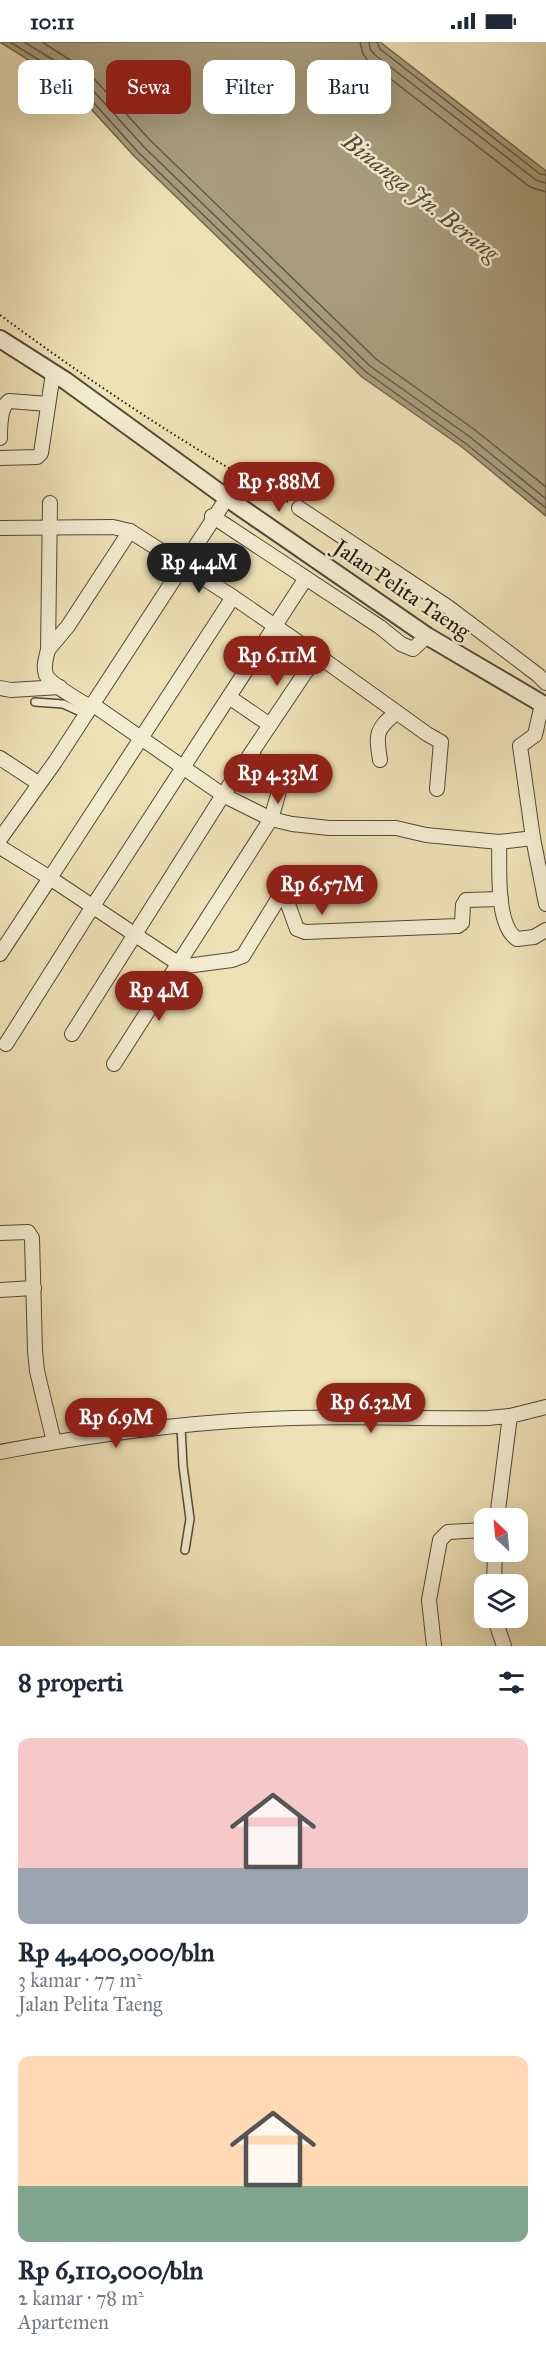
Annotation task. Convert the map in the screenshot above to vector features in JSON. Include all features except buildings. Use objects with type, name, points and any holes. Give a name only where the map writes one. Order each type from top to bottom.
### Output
[{"type":"street","name":"Jalan Pelita Taeng","points":[[0,339],[53,373],[226,498],[428,636],[544,705]]},
{"type":"street","points":[[0,458],[39,456],[42,453],[53,373]]},
{"type":"street","points":[[0,438],[2,405],[9,401],[48,404]]},
{"type":"street","points":[[0,839],[89,708],[212,516],[226,498]]},
{"type":"street","points":[[50,503],[48,650],[44,666],[45,672],[50,680],[89,708],[140,738],[223,795],[271,819],[328,828],[396,828],[426,836],[499,842],[538,841]]},
{"type":"street","points":[[298,508],[448,607],[546,683]]},
{"type":"street","points":[[212,516],[406,647],[413,649],[428,636]]},
{"type":"street","points":[[0,528],[113,527],[130,531],[233,597],[372,693],[396,713],[441,742],[437,789]]},
{"type":"street","points":[[48,650],[68,626],[130,531]]},
{"type":"street","points":[[6,1044],[306,578]]},
{"type":"street","points":[[0,954],[233,597]]},
{"type":"street","points":[[72,1034],[223,795],[317,655]]},
{"type":"street","points":[[0,688],[11,690],[60,687]]},
{"type":"street","points":[[229,697],[270,725]]},
{"type":"street","points":[[544,705],[535,735],[520,746],[538,841],[546,904]]},
{"type":"street","points":[[380,760],[378,732],[381,725],[396,713]]},
{"type":"street","points":[[251,755],[282,781]]},
{"type":"street","points":[[0,758],[38,783]]},
{"type":"street","points":[[114,1064],[271,819],[282,781],[287,775],[316,764]]},
{"type":"street","points":[[499,842],[501,899],[504,919],[512,935],[517,939],[534,937],[546,930]]},
{"type":"street","points":[[0,847],[178,964],[191,966],[232,960],[243,956],[282,896],[285,896],[288,901],[297,929],[305,932],[458,926],[462,923],[463,905],[466,900],[501,899]]},
{"type":"street","points":[[0,1233],[31,1234],[37,1371],[54,1442]]},
{"type":"street","points":[[0,1290],[34,1288]]},
{"type":"street","points":[[0,1452],[54,1442],[181,1427],[294,1418],[464,1419],[510,1416],[546,1407]]},
{"type":"street","points":[[498,1508],[510,1416]]},
{"type":"street","points":[[434,1646],[429,1600],[440,1540],[448,1532],[474,1531]]},
{"type":"street","points":[[498,1628],[504,1646]]},
{"type":"lane","points":[[35,702],[89,708]]},
{"type":"lane","points":[[181,1427],[183,1466],[190,1519],[185,1550]]},
{"type":"path","points":[[0,315],[53,355],[225,467],[298,508]]},
{"type":"water","name":"Binanga Jn. Berang","points":[[0,42],[380,42],[546,171],[546,516],[462,447],[362,377],[134,156],[94,112],[94,60],[29,60]]}]
